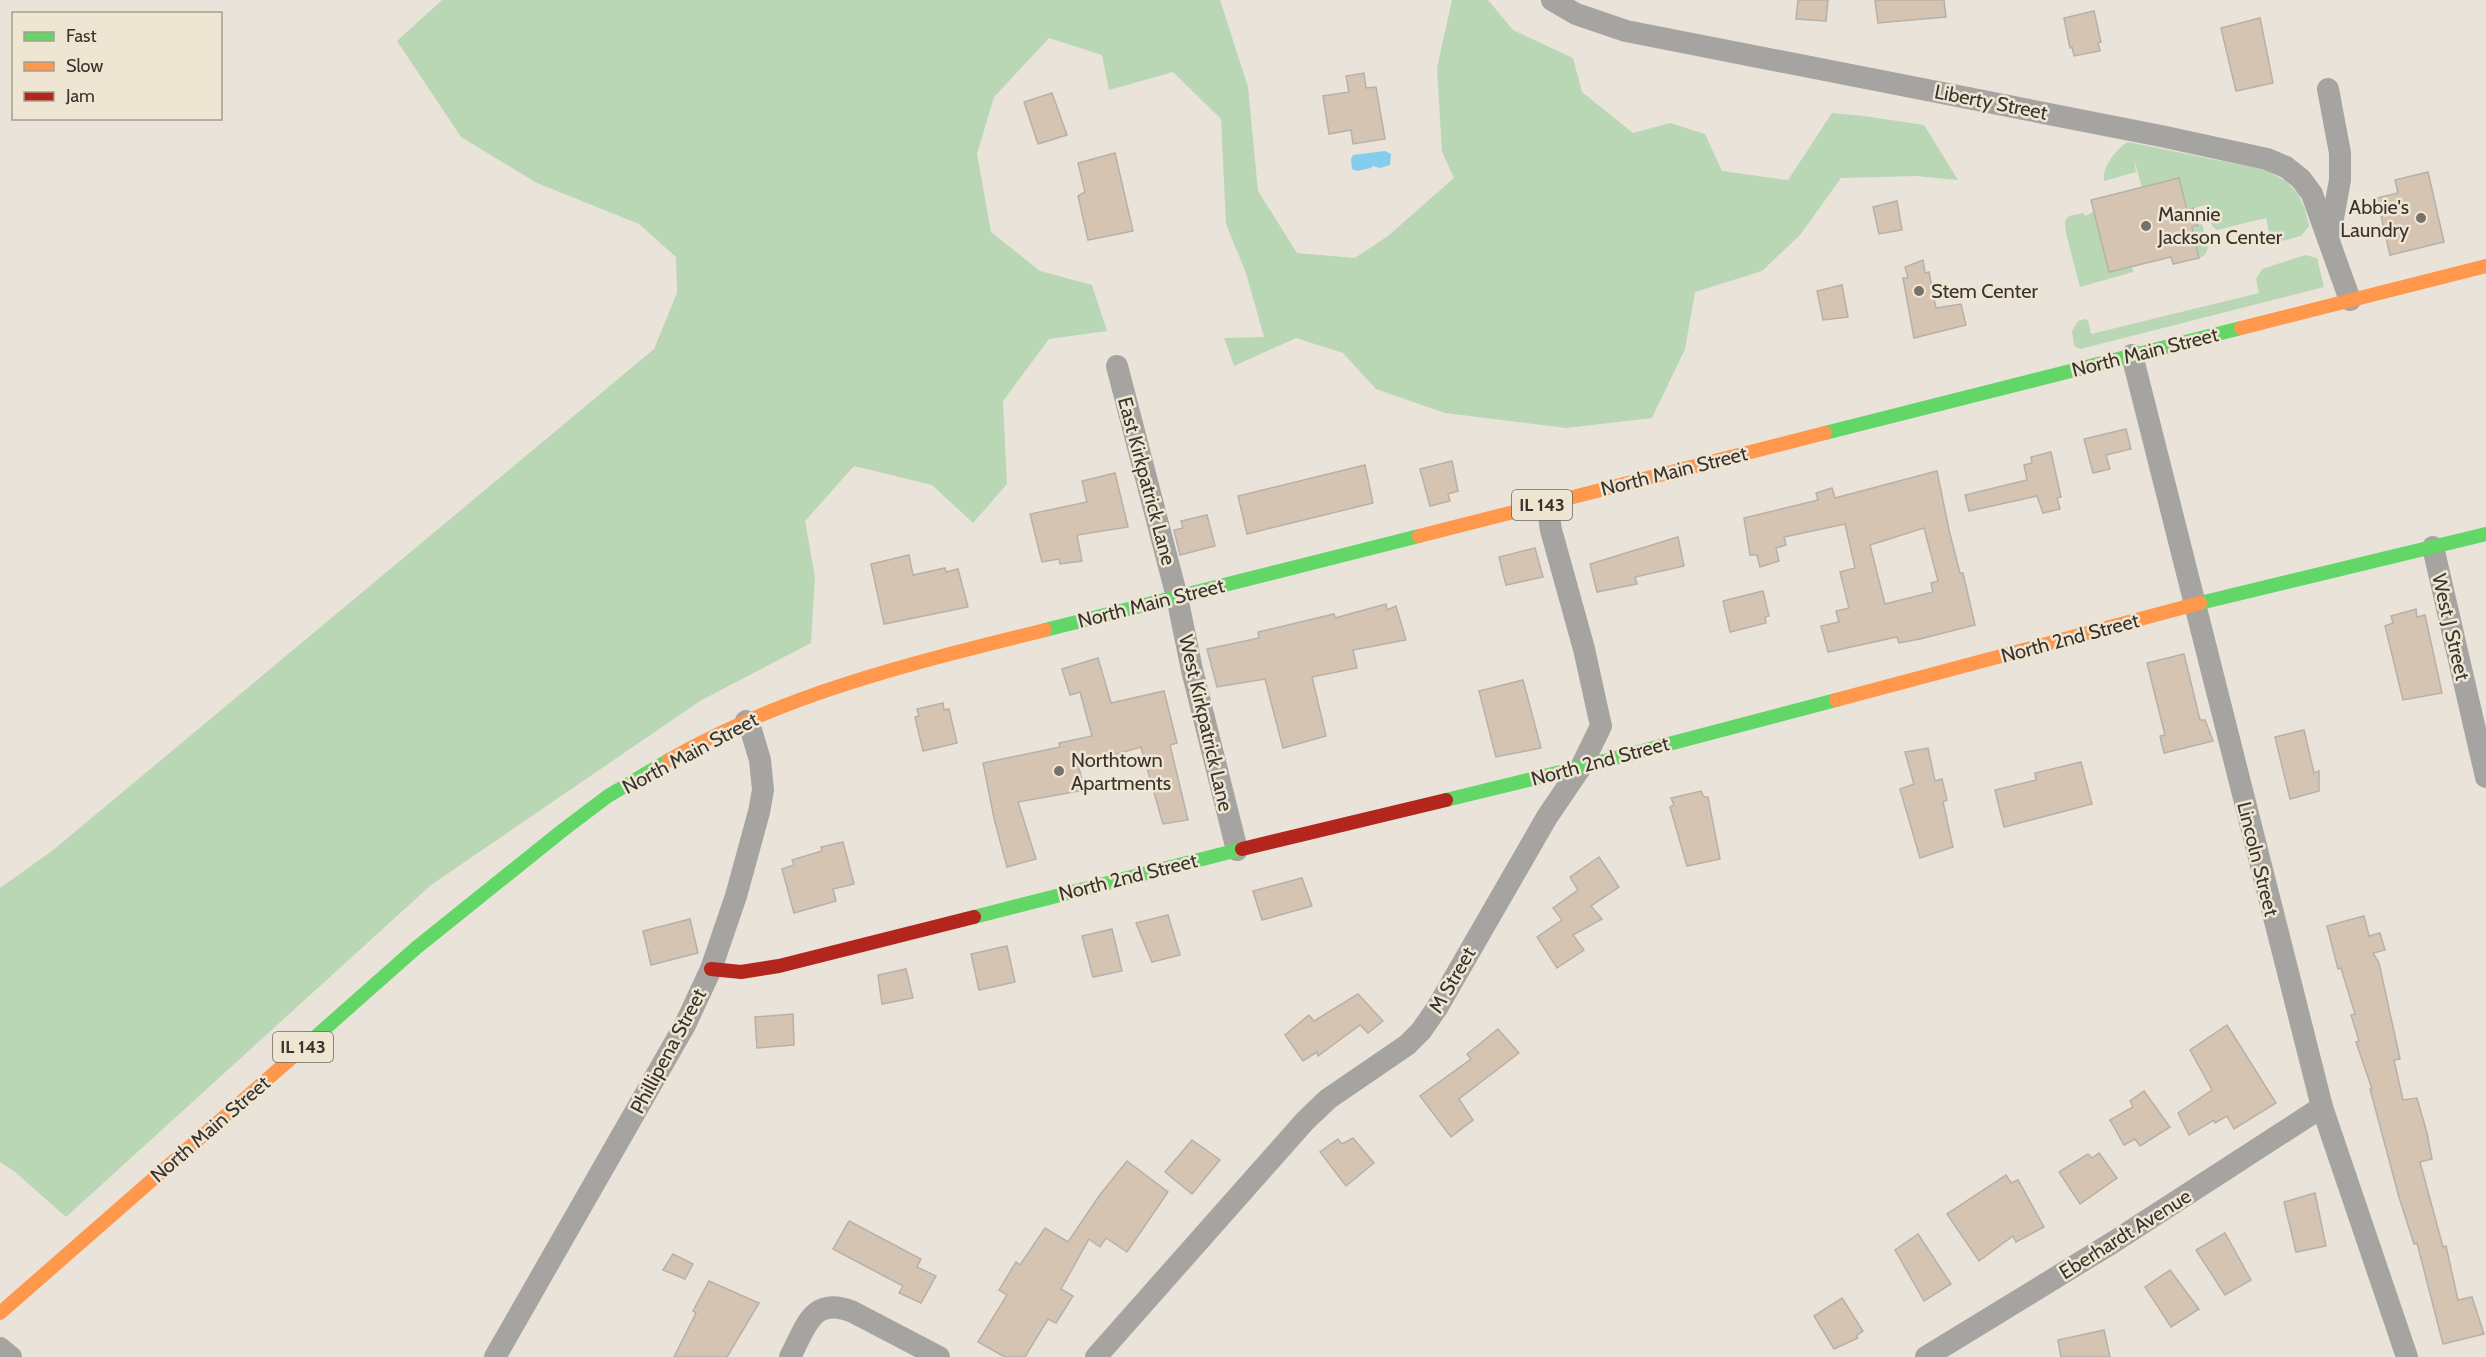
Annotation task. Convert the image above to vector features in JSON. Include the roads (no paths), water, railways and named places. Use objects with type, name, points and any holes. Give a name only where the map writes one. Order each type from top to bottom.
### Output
[{"type":"main road","name":"North Main Street","points":[[0,1313],[416,948],[563,830],[615,792],[680,754],[746,721],[830,688],[934,658],[2486,266]]},
{"type":"main road","name":"North 2nd Street","points":[[711,969],[741,972],[779,966],[1237,850],[1581,767],[2194,605],[2486,534]]},
{"type":"street","name":"Liberty Street","points":[[1552,0],[1576,14],[1626,31],[2162,136],[2267,159],[2286,167],[2301,179],[2312,194],[2350,300]]},
{"type":"street","points":[[2328,89],[2340,153],[2340,180],[2329,240]]},
{"type":"street","name":"Lincoln Street","points":[[2132,355],[2322,1107],[2407,1357]]},
{"type":"street","name":"East Kirkpatrick Lane","points":[[1117,366],[1177,597]]},
{"type":"street","name":"M Street","points":[[1096,1357],[1305,1121],[1328,1099],[1407,1045],[1421,1031],[1437,1008],[1547,817],[1581,767],[1601,726],[1584,649],[1551,530],[1547,504]]},
{"type":"street","name":"West J Street","points":[[2433,547],[2486,777]]},
{"type":"street","name":"West Kirkpatrick Lane","points":[[1177,597],[1194,681],[1237,850]]},
{"type":"street","name":"Phillipena Street","points":[[495,1357],[685,1025],[711,969],[736,896],[763,790],[760,760],[746,721]]},
{"type":"street","name":"Eberhardt Avenue","points":[[1926,1357],[2112,1243],[2322,1107]]},
{"type":"street","points":[[790,1357],[814,1312],[826,1307],[840,1307],[853,1312],[939,1357]]},
{"type":"street","points":[[0,1348],[11,1357]]},
{"type":"water","points":[[1385,151],[1391,154],[1390,165],[1380,168],[1373,166],[1357,171],[1352,169],[1353,155]]},
{"type":"place","name":"Abbie's Laundry","points":[[2421,218]]},
{"type":"place","name":"Mannie Jackson Center","points":[[2146,226]]},
{"type":"place","name":"Stem Center","points":[[1919,291]]},
{"type":"place","name":"Northtown Apartments","points":[[1059,771]]}]
